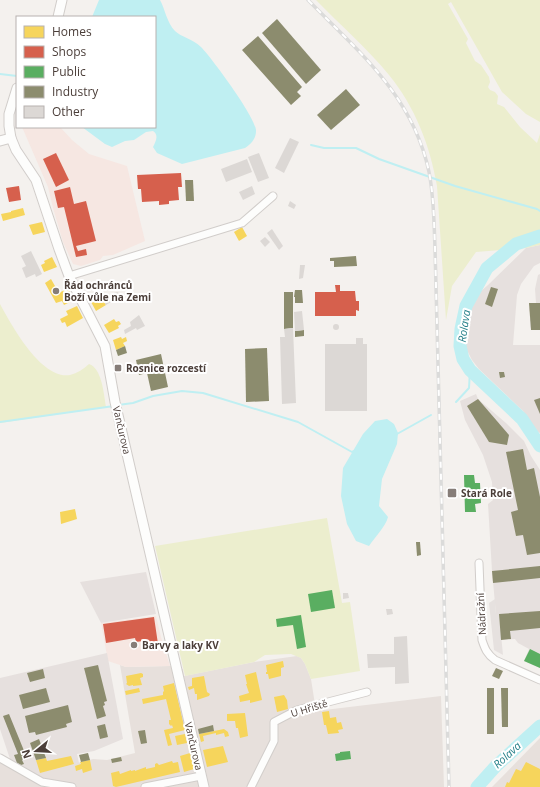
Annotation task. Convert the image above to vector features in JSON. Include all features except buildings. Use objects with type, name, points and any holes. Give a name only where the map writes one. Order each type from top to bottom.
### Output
[{"type":"street","points":[[58,16],[62,0]]},
{"type":"street","name":"Vančurova","points":[[16,91],[9,114],[11,138],[16,150],[36,180],[58,249],[69,276],[98,332],[107,353],[115,402],[204,787]]},
{"type":"street","points":[[0,141],[11,138]]},
{"type":"street","points":[[69,276],[242,223],[273,196]]},
{"type":"street","name":"Nádražní","points":[[479,563],[482,640],[484,649],[495,660],[540,680]]},
{"type":"street","name":"U Hřiště","points":[[251,787],[274,741],[274,722],[297,710],[367,692]]},
{"type":"street","points":[[0,758],[42,782],[72,787]]},
{"type":"street","points":[[145,787],[201,776]]},
{"type":"shaded area","points":[[22,128],[61,128],[72,140],[89,154],[127,166],[145,241],[113,255],[103,256],[100,260],[81,266],[73,264],[63,242],[48,187]]},
{"type":"shaded area","points":[[540,245],[540,263],[534,266],[521,284],[517,295],[513,345],[540,345],[540,433],[535,430],[523,411],[479,369],[472,360],[466,348],[465,335],[473,304],[480,292],[526,248]]},
{"type":"shaded area","points":[[540,274],[540,330],[531,330],[529,303],[536,303],[535,289],[538,275]]},
{"type":"shaded area","points":[[476,394],[478,399],[524,441],[540,470],[540,668],[524,661],[529,649],[518,643],[515,639],[501,640],[499,614],[496,614],[488,504],[493,500],[492,482],[483,455],[465,420],[460,401]]},
{"type":"shaded area","points":[[146,572],[156,614],[101,623],[80,582]]},
{"type":"shaded area","points":[[495,599],[496,614],[499,614],[503,655],[494,650],[489,603]]},
{"type":"shaded area","name":"Barvy a laky KV","points":[[156,616],[170,666],[126,667],[108,661],[101,623]]},
{"type":"shaded area","points":[[107,653],[123,739],[94,751],[77,754],[79,763],[36,774],[10,759],[0,729],[0,678]]},
{"type":"shaded area","points":[[297,656],[301,658],[305,664],[311,679],[316,711],[441,696],[444,787],[0,787],[0,761],[27,776],[93,759],[107,760],[135,753],[120,665],[126,667],[170,666],[183,669],[184,676],[254,662]]},
{"type":"shaded area","points":[[540,738],[540,787],[492,787]]},
{"type":"green space","points":[[316,0],[540,0],[540,122],[526,114],[502,92],[451,2],[448,4],[468,39],[466,43],[475,61],[481,65],[489,77],[490,82],[488,87],[498,96],[497,104],[504,107],[520,127],[537,143],[540,134],[540,245],[526,248],[476,252],[452,286],[446,320],[437,186],[426,141],[414,113],[389,75],[363,46]]},
{"type":"green space","points":[[0,304],[19,337],[28,349],[48,369],[59,374],[70,375],[80,371],[89,364],[93,367],[100,376],[102,382],[106,407],[0,423]]},
{"type":"green space","points":[[327,518],[342,603],[350,602],[360,671],[311,679],[301,658],[291,654],[265,655],[254,662],[185,676],[155,546]]},
{"type":"water","points":[[99,0],[160,0],[172,28],[201,47],[242,102],[254,124],[256,131],[254,139],[251,143],[245,148],[182,164],[157,153],[153,147],[156,140],[156,134],[153,131],[146,132],[134,140],[125,141],[112,147],[105,144],[83,128],[156,128],[156,16],[92,16]]},
{"type":"water","points":[[387,419],[394,424],[398,433],[397,444],[382,479],[379,506],[388,517],[383,528],[369,546],[356,541],[347,524],[341,496],[343,468],[363,434],[375,421]]},
{"type":"waterway","points":[[0,74],[16,76]]},
{"type":"waterway","points":[[311,145],[324,148],[356,148],[379,159],[455,186],[540,211]]},
{"type":"waterway","name":"Rolava","points":[[540,236],[516,244],[487,268],[466,306],[461,329],[460,346],[463,359],[470,370],[522,419],[540,446]]},
{"type":"waterway","points":[[456,402],[469,388],[470,370]]},
{"type":"waterway","points":[[118,405],[133,403],[153,396],[182,391],[203,393],[298,422],[352,452],[354,451]]},
{"type":"waterway","points":[[0,422],[114,406]]},
{"type":"waterway","points":[[397,434],[431,415]]},
{"type":"waterway","name":"Rolava","points":[[477,787],[496,766],[540,726]]},
{"type":"railway","points":[[308,0],[365,58],[382,77],[397,98],[411,121],[421,145],[431,181],[435,248],[449,787]]},
{"type":"place","name":"Řád ochránců Boží vůle na Zemi","points":[[56,291]]},
{"type":"place","name":"Rosnice rozcestí","points":[[118,368]]},
{"type":"place","name":"Stará Role","points":[[452,493]]},
{"type":"place","name":"Barvy a laky KV","points":[[134,645]]}]
